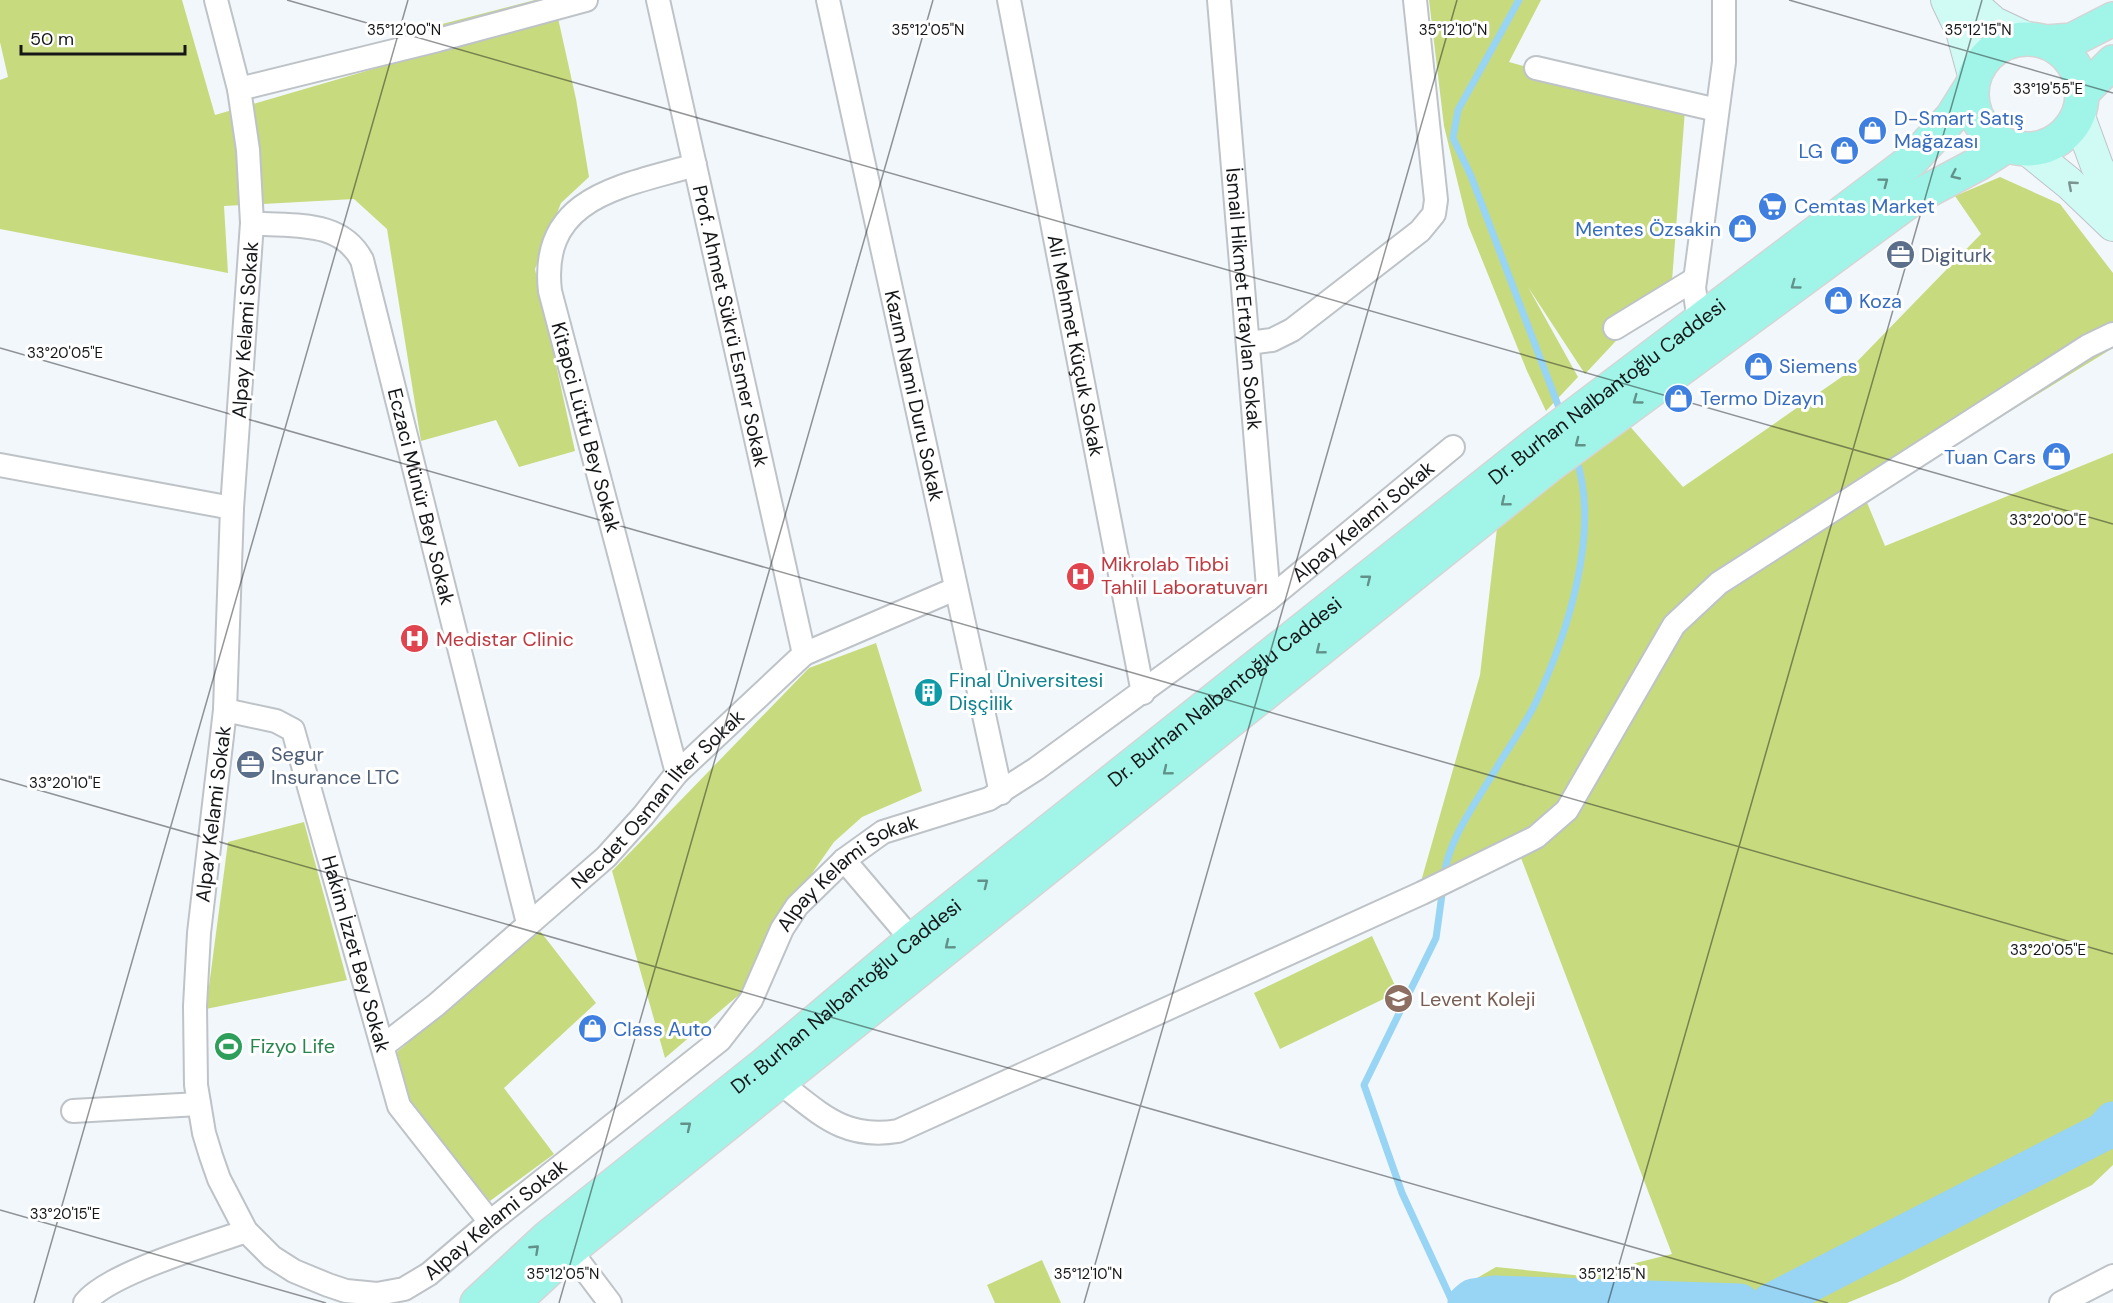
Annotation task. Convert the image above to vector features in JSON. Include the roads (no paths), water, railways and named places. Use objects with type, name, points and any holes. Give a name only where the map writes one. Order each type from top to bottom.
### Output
[{"type":"main road","points":[[2113,20],[2072,40],[2009,41],[1994,49],[1982,61],[1973,80],[1972,104],[1978,121],[1990,136],[2016,147],[2043,147],[2058,140],[2070,128],[2080,104],[2113,62]]},
{"type":"main road","points":[[2037,40],[2061,50],[2073,62],[2080,77],[2080,104]]},
{"type":"main road","name":"Dr. Burhan Nalbantoğlu Caddesi","points":[[1605,407],[1699,320],[1912,160],[1948,122],[1973,80]]},
{"type":"main road","name":"Dr. Burhan Nalbantoğlu Caddesi","points":[[477,1303],[548,1237],[765,1064],[912,940],[1605,407],[1912,199],[2016,147]]},
{"type":"main road","name":"Dr. Burhan Nalbantoğlu Caddesi","points":[[513,1303],[570,1250],[779,1082],[1545,454]]},
{"type":"street","name":"Alpay Kelami Sokak","points":[[216,0],[239,89],[248,150],[252,223],[232,508],[225,710],[199,933],[195,1006],[199,1104],[204,1133],[219,1179],[246,1231],[272,1257],[294,1271],[346,1291],[377,1294],[404,1289],[418,1282],[720,1040],[751,1000],[782,929],[797,906],[844,860],[877,836],[899,825],[976,804],[1001,793],[1143,693],[1269,599],[1453,447]]},
{"type":"street","points":[[239,89],[438,40],[586,0]]},
{"type":"street","name":"Prof. Ahmet Sükrü Esmer Sokak","points":[[658,0],[804,654]]},
{"type":"street","name":"Kazım Nami Duru Sokak","points":[[828,0],[1001,793]]},
{"type":"street","name":"Ali Mehmet Küçuk Sokak","points":[[1009,0],[1143,693]]},
{"type":"street","name":"İsmail Hikmet Ertaylan Sokak","points":[[1219,0],[1269,599]]},
{"type":"street","points":[[1249,343],[1272,340],[1292,330],[1425,227],[1434,214],[1436,200],[1415,0]]},
{"type":"street","points":[[1699,320],[1695,279],[1724,62],[1724,0]]},
{"type":"street","points":[[1947,0],[1962,31],[1973,80]]},
{"type":"street","points":[[1968,0],[1994,23],[2037,40]]},
{"type":"street","points":[[1536,68],[1717,110]]},
{"type":"street","points":[[2080,104],[2097,166],[2113,197]]},
{"type":"street","points":[[2016,147],[2069,183],[2113,225]]},
{"type":"street","name":"Kitapci Lütfu Bey Sokak","points":[[677,772],[550,291],[548,266],[559,234],[574,213],[590,198],[695,165]]},
{"type":"street","name":"Eczaci Münür Bey Sokak","points":[[252,223],[335,232],[356,248],[363,260],[528,923]]},
{"type":"street","points":[[1615,328],[1695,279]]},
{"type":"street","points":[[779,1082],[829,1121],[845,1129],[874,1133],[898,1131],[1422,893],[1536,837],[1567,810],[1674,625],[1719,583],[2088,346],[2113,334]]},
{"type":"street","points":[[0,465],[232,508]]},
{"type":"street","name":"Necdet Osman İlter Sokak","points":[[383,1046],[436,1005],[606,857],[644,816],[677,772],[804,654],[955,589]]},
{"type":"street","name":"Hakim İzzet Bey Sokak","points":[[225,710],[276,721],[293,730],[399,1106],[490,1222]]},
{"type":"street","points":[[844,860],[912,940]]},
{"type":"street","points":[[73,1111],[199,1104]]},
{"type":"street","points":[[85,1303],[94,1293],[115,1280],[246,1231]]},
{"type":"street","points":[[570,1250],[598,1299]]},
{"type":"street","points":[[2061,1303],[2113,1276]]},
{"type":"waterway","points":[[1519,0],[1458,110],[1453,138],[1471,176],[1561,413]]},
{"type":"waterway","points":[[1444,876],[1452,846],[1459,832],[1535,704],[1569,615],[1577,583],[1585,518],[1583,487],[1576,458]]},
{"type":"waterway","points":[[1443,887],[1436,938],[1364,1085],[1402,1193],[1453,1303]]},
{"type":"waterway","points":[[1770,1303],[2103,1132],[2113,1121]]},
{"type":"waterway","points":[[1467,1303],[1473,1298],[1494,1295],[1740,1303]]},
{"type":"place","name":"D-Smart Satış Mağazası","points":[[1873,130]]},
{"type":"place","name":"LG","points":[[1844,151]]},
{"type":"place","name":"Cemtas Market","points":[[1773,206]]},
{"type":"place","name":"Mentes Özsakin","points":[[1742,229]]},
{"type":"place","name":"Digiturk","points":[[1900,255]]},
{"type":"place","name":"Koza","points":[[1838,301]]},
{"type":"place","name":"Siemens","points":[[1758,366]]},
{"type":"place","name":"Termo Dizayn","points":[[1679,398]]},
{"type":"place","name":"Tuan Cars","points":[[2057,457]]},
{"type":"place","name":"Mikrolab Tıbbi Tahlil Laboratuvarı","points":[[1080,576]]},
{"type":"place","name":"Medistar Clinic","points":[[415,639]]},
{"type":"place","name":"Final Üniversitesi Dişçilik","points":[[928,692]]},
{"type":"place","name":"Segur Insurance LTC","points":[[250,765]]},
{"type":"place","name":"Levent Koleji","points":[[1399,999]]},
{"type":"place","name":"Class Auto","points":[[592,1029]]},
{"type":"place","name":"Fizyo Life","points":[[229,1046]]}]
